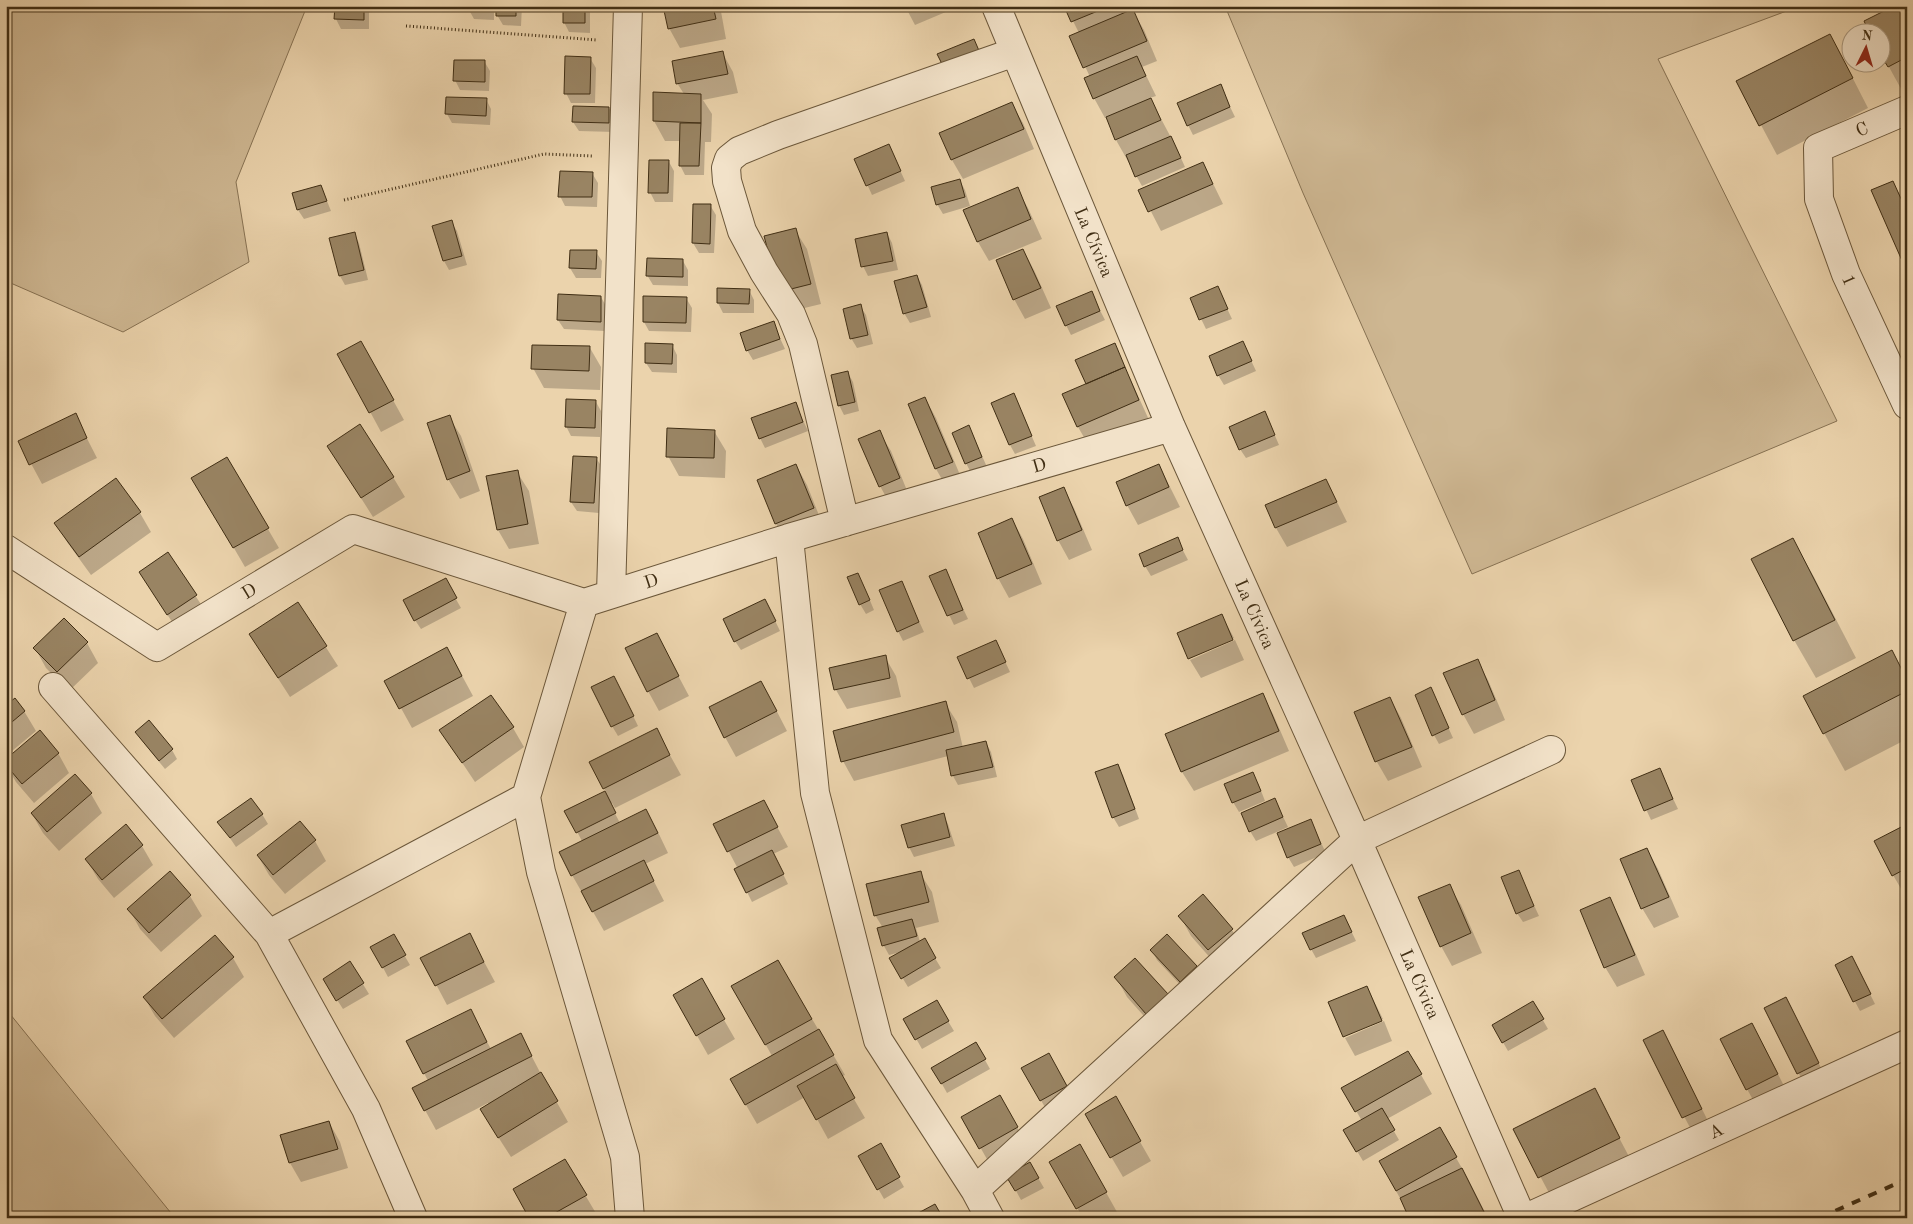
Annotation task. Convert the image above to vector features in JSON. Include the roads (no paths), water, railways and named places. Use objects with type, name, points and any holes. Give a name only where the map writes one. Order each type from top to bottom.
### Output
[{"type":"street","points":[[611,594],[628,6]]},
{"type":"street","name":"La Cívica","points":[[996,6],[1171,427],[1357,840],[1522,1218]]},
{"type":"street","points":[[845,522],[802,344],[791,314],[764,272],[742,231],[727,181],[726,168],[729,159],[739,152],[778,136],[1015,52]]},
{"type":"street","name":"C","points":[[1818,148],[1907,110]]},
{"type":"street","name":"1","points":[[1818,148],[1819,200],[1846,274],[1907,405]]},
{"type":"street","name":"D","points":[[6,549],[157,647],[353,529],[584,603],[789,538],[1171,427]]},
{"type":"street","points":[[789,538],[815,793],[878,1040],[975,1190],[990,1218]]},
{"type":"street","points":[[584,603],[526,797],[541,872],[625,1157],[630,1218]]},
{"type":"street","points":[[53,687],[269,934],[366,1110],[412,1218]]},
{"type":"street","points":[[975,1190],[1357,840],[1551,750]]},
{"type":"street","points":[[269,934],[526,797]]},
{"type":"street","name":"A","points":[[1526,1218],[1907,1044]]},
{"type":"railway","points":[[1819,1218],[1907,1179]]}]
